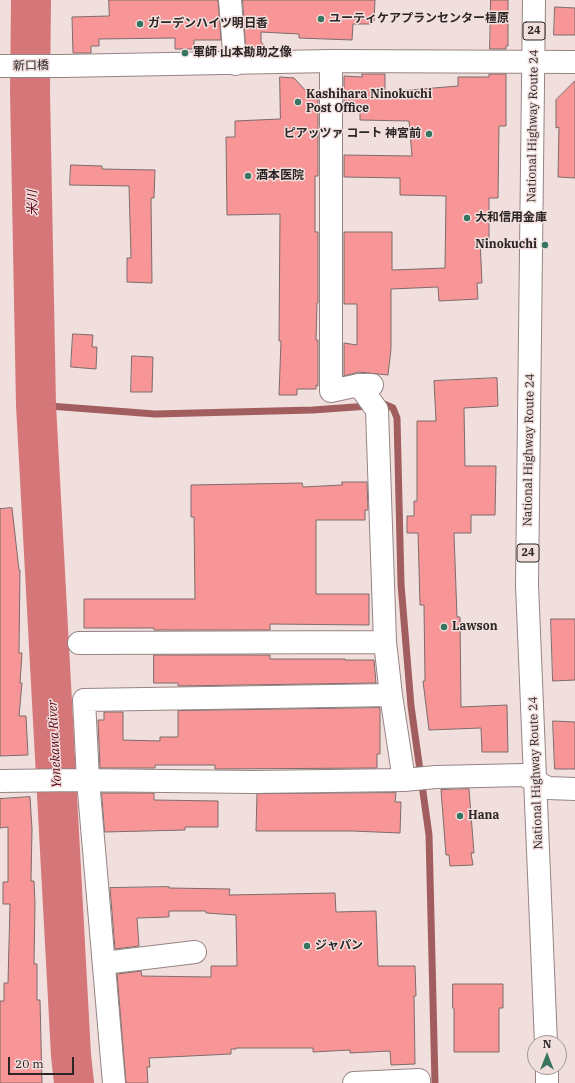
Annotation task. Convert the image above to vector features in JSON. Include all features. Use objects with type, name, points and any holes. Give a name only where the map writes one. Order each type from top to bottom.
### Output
[{"type":"main road","points":[[230,0],[235,64]]},
{"type":"main road","name":"National Highway Route 24","points":[[534,0],[528,584],[546,1035]]},
{"type":"main road","points":[[331,61],[331,391],[366,385],[377,410],[385,642],[391,695],[409,779]]},
{"type":"main road","name":"新口橋","points":[[0,66],[235,64],[331,61],[575,62]]},
{"type":"main road","points":[[79,643],[385,642]]},
{"type":"main road","points":[[114,1083],[104,963],[83,780],[84,700],[391,695]]},
{"type":"main road","points":[[0,781],[83,780],[253,782],[524,775],[548,788],[575,789]]},
{"type":"main road","points":[[104,963],[195,952]]},
{"type":"main road","points":[[354,1083],[419,1080],[419,1083]]},
{"type":"building","points":[[109,0],[218,0],[221,40],[194,40],[194,49],[175,49],[175,38],[99,39],[99,46],[91,46],[91,53],[73,53],[72,17],[109,16]]},
{"type":"building","points":[[243,0],[375,0],[374,21],[370,21],[370,24],[353,24],[352,40],[299,38],[299,34],[261,32],[261,42],[266,47],[246,48]]},
{"type":"building","points":[[491,0],[508,0],[508,46],[506,46],[506,49],[490,49]]},
{"type":"building","points":[[555,7],[575,8],[575,35],[554,35]]},
{"type":"building","points":[[362,74],[385,74],[385,92],[458,86],[458,77],[489,77],[489,74],[506,74],[506,126],[499,126],[498,198],[489,198],[489,239],[480,239],[482,283],[477,283],[478,299],[439,301],[438,287],[391,289],[391,349],[388,375],[359,372],[344,376],[344,343],[357,345],[357,304],[344,304],[344,232],[392,232],[392,270],[445,268],[446,196],[400,195],[400,178],[344,177],[344,155],[412,156],[409,121],[360,120],[360,109],[344,109],[344,76],[362,77]]},
{"type":"building","points":[[280,77],[294,78],[308,93],[318,94],[318,176],[315,176],[315,232],[318,232],[318,303],[316,340],[318,340],[318,386],[316,385],[316,389],[297,389],[297,395],[279,395],[281,341],[279,341],[280,214],[227,215],[226,137],[235,137],[235,121],[280,119]]},
{"type":"building","points":[[575,81],[575,178],[558,177],[559,127],[556,128],[556,100]]},
{"type":"building","points":[[71,165],[102,166],[102,169],[155,170],[154,198],[151,198],[152,283],[127,282],[127,258],[131,258],[129,186],[70,185]]},
{"type":"building","points":[[73,334],[93,335],[92,347],[97,347],[96,369],[71,367]]},
{"type":"building","points":[[132,356],[153,357],[152,392],[131,392]]},
{"type":"building","points":[[497,378],[498,406],[464,408],[465,466],[496,466],[495,515],[471,515],[471,533],[454,533],[457,617],[460,617],[461,707],[507,705],[508,752],[482,752],[481,728],[429,730],[423,681],[425,681],[424,605],[420,605],[418,533],[407,533],[407,516],[414,516],[414,501],[417,501],[417,421],[436,421],[434,381]]},
{"type":"building","points":[[342,482],[367,482],[368,510],[365,510],[365,520],[316,520],[316,594],[369,594],[369,625],[270,624],[270,630],[154,630],[154,628],[84,628],[84,599],[195,599],[194,517],[191,517],[191,485],[302,483],[303,487],[342,485]]},
{"type":"building","points":[[12,508],[20,570],[19,653],[22,653],[20,683],[22,683],[19,716],[26,716],[28,755],[0,756],[0,509]]},
{"type":"building","points":[[551,619],[575,619],[575,680],[553,681]]},
{"type":"building","points":[[154,655],[270,655],[270,659],[374,660],[376,683],[178,686],[178,683],[154,683]]},
{"type":"building","points":[[380,708],[380,754],[377,754],[377,768],[215,769],[215,765],[155,765],[155,768],[100,768],[98,720],[104,720],[104,712],[123,712],[123,740],[160,741],[160,737],[178,737],[178,711]]},
{"type":"building","points":[[553,721],[575,722],[575,769],[555,769]]},
{"type":"building","points":[[469,789],[474,853],[471,853],[473,865],[450,866],[449,855],[446,855],[441,790]]},
{"type":"building","points":[[102,793],[154,793],[154,800],[218,801],[218,827],[185,827],[185,830],[105,832]]},
{"type":"building","points":[[396,793],[395,802],[401,802],[400,833],[352,831],[256,831],[257,794]]},
{"type":"building","points":[[30,797],[32,829],[31,881],[34,881],[35,904],[34,964],[37,964],[37,1000],[40,1000],[42,1083],[0,1083],[0,1001],[4,1001],[4,983],[8,983],[10,904],[3,904],[3,882],[8,882],[8,827],[0,828],[0,799]]},
{"type":"building","points":[[169,887],[230,889],[229,895],[335,893],[336,912],[376,911],[378,966],[415,966],[415,1064],[391,1065],[390,1051],[350,1053],[350,1050],[313,1052],[313,1048],[236,1048],[231,1049],[231,1054],[149,1058],[150,1067],[147,1067],[148,1083],[126,1083],[117,974],[141,971],[142,976],[211,977],[211,966],[237,966],[236,915],[206,913],[206,911],[169,911],[169,917],[137,918],[139,946],[115,949],[110,888]]},
{"type":"building","points":[[453,984],[503,984],[503,1008],[499,1008],[499,1052],[454,1052]]},
{"type":"waterway","name":"Yonekawa River","points":[[31,0],[30,92],[36,405],[71,1055],[74,1083]]},
{"type":"waterway","points":[[379,405],[384,404],[393,408],[397,418],[401,584],[411,706],[429,835],[435,1083]]},
{"type":"waterway","points":[[36,405],[155,414],[313,410],[369,406]]},
{"type":"place","name":"ユーティケアプランセンター橿原","points":[[321,19]]},
{"type":"place","name":"ガーデンハイツ明日香","points":[[140,24]]},
{"type":"place","name":"軍師 山本勘助之像","points":[[185,53]]},
{"type":"place","name":"Kashihara Ninokuchi Post Office","points":[[298,102]]},
{"type":"place","name":"ピアッツァ コート 神宮前","points":[[429,134]]},
{"type":"place","name":"酒本医院","points":[[248,176]]},
{"type":"place","name":"大和信用金庫","points":[[467,218]]},
{"type":"place","name":"Ninokuchi","points":[[545,245]]},
{"type":"place","name":"Lawson","points":[[444,627]]},
{"type":"place","name":"Hana","points":[[460,816]]},
{"type":"place","name":"ジャパン","points":[[307,946]]},
{"type":"water label","name":"米川","points":[[33,203]]}]
